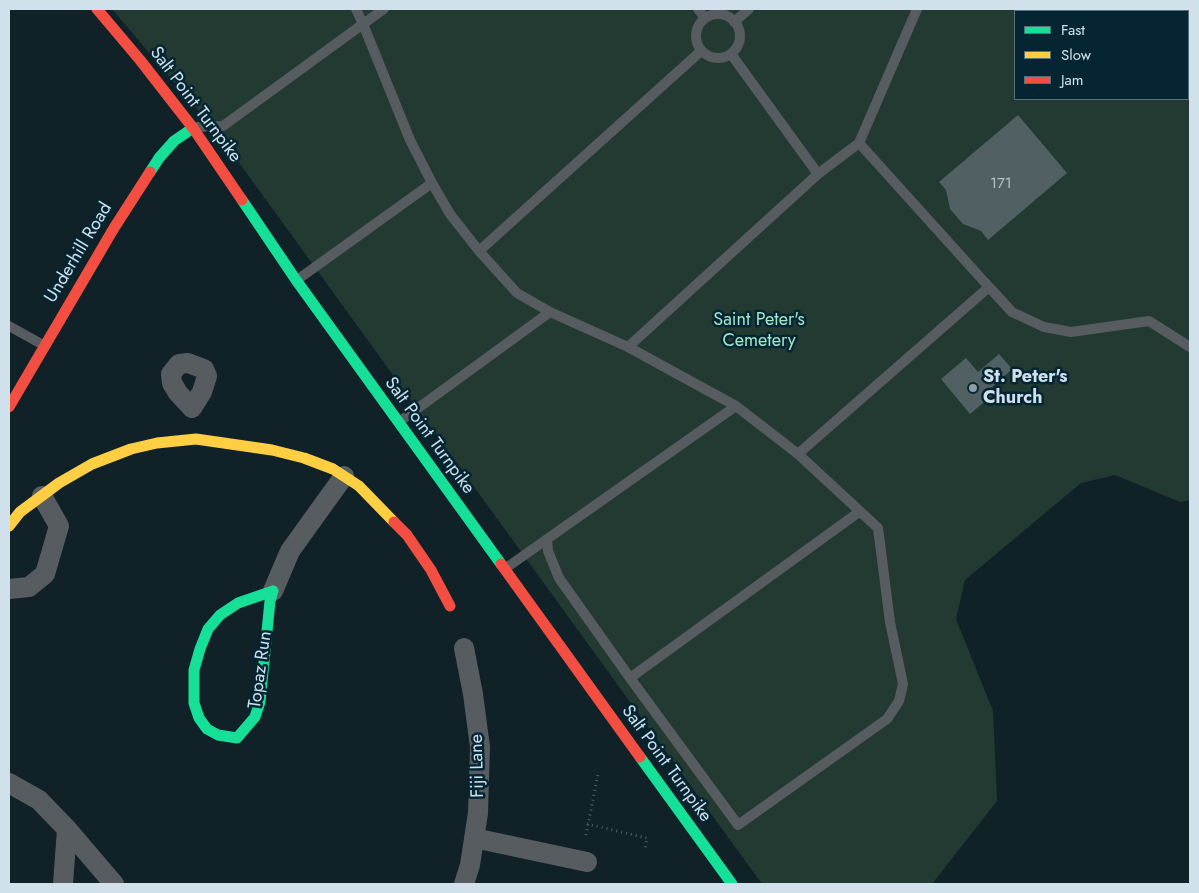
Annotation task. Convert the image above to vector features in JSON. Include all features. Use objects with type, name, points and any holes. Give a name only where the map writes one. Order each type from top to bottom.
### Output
[{"type":"street","name":"Salt Point Turnpike","points":[[97,9],[193,128],[296,280],[732,884]]},
{"type":"street","name":"Underhill Road","points":[[9,407],[114,228],[159,158],[174,141],[193,128]]},
{"type":"street","points":[[190,439],[192,408]]},
{"type":"street","points":[[9,526],[20,512],[59,483],[92,464],[131,449],[156,443],[190,439],[272,450],[304,458],[333,469],[359,486],[407,535],[431,570],[450,606]]},
{"type":"street","name":"Topaz Run","points":[[273,591],[238,603],[220,615],[208,629],[200,649],[194,670],[194,703],[199,718],[207,729],[218,734],[237,738],[255,716],[260,702],[270,601],[273,591],[290,551],[344,476]]},
{"type":"street","points":[[9,589],[29,587],[45,574],[59,526],[42,496]]},
{"type":"street","name":"Fiji Lane","points":[[464,648],[480,746],[478,813],[470,865],[464,884]]},
{"type":"street","points":[[9,783],[39,800],[67,829],[114,884]]},
{"type":"street","points":[[63,884],[67,829]]},
{"type":"street","points":[[474,838],[587,862]]},
{"type":"lane","points":[[356,9],[410,140],[432,183],[450,214],[517,293],[550,312],[628,347],[736,406],[798,454],[878,528],[890,622],[904,684],[899,701],[879,724],[738,826],[559,578],[548,551],[547,539]]},
{"type":"lane","points":[[193,128],[223,126],[384,9]]},
{"type":"lane","points":[[698,9],[705,18]]},
{"type":"lane","points":[[734,22],[748,9]]},
{"type":"lane","points":[[628,347],[818,174],[859,143],[917,9]]},
{"type":"lane","points":[[720,14],[727,16],[734,22],[740,37],[737,47],[731,54],[718,58],[710,57],[702,51],[697,43],[696,34],[705,18],[720,14]]},
{"type":"lane","points":[[480,251],[702,51]]},
{"type":"lane","points":[[731,54],[818,174]]},
{"type":"lane","points":[[859,143],[1012,312],[1044,326],[1071,332],[1149,321],[1190,347]]},
{"type":"lane","points":[[296,280],[432,183]]},
{"type":"lane","points":[[798,454],[989,287]]},
{"type":"lane","points":[[398,422],[550,312]]},
{"type":"lane","points":[[9,326],[45,346]]},
{"type":"lane","points":[[504,570],[736,406]]},
{"type":"lane","points":[[630,678],[859,512]]},
{"type":"path","points":[[586,835],[598,774]]},
{"type":"path","points":[[588,824],[647,838],[645,849]]},
{"type":"green space","name":"Saint Peter's Cemetery","points":[[112,9],[1111,9],[1112,10],[1014,10],[1014,100],[1189,100],[1189,74],[1190,76],[1190,500],[1180,502],[1115,475],[1081,483],[965,580],[956,619],[993,711],[997,801],[932,884],[762,884],[219,135]]},
{"type":"building","points":[[1018,115],[1067,173],[988,240],[981,231],[963,224],[950,209],[946,190],[939,182]]},
{"type":"building","points":[[999,354],[1012,369],[991,388],[995,393],[970,414],[941,379],[966,358],[978,372]]},
{"type":"traffic: fast","points":[[150,172],[174,141],[193,128]]},
{"type":"traffic: fast","points":[[242,200],[296,280],[501,564]]},
{"type":"traffic: fast","points":[[273,591],[270,601],[260,702],[255,717],[237,738],[218,735],[207,729],[199,718],[194,703],[194,670],[200,649],[208,629],[220,615],[238,603],[273,591]]},
{"type":"traffic: fast","points":[[640,757],[732,884]]},
{"type":"traffic: slow","points":[[9,526],[20,512],[59,483],[92,464],[131,449],[157,443],[196,439],[272,450],[304,458],[333,469],[359,486],[394,522]]},
{"type":"traffic: jam","points":[[97,9],[193,128],[242,200]]},
{"type":"traffic: jam","points":[[9,407],[114,228],[150,172]]},
{"type":"traffic: jam","points":[[394,522],[407,535],[431,570],[450,606]]},
{"type":"traffic: jam","points":[[501,564],[640,757]]},
{"type":"place","name":"St. Peter's Church","points":[[973,388]]}]
